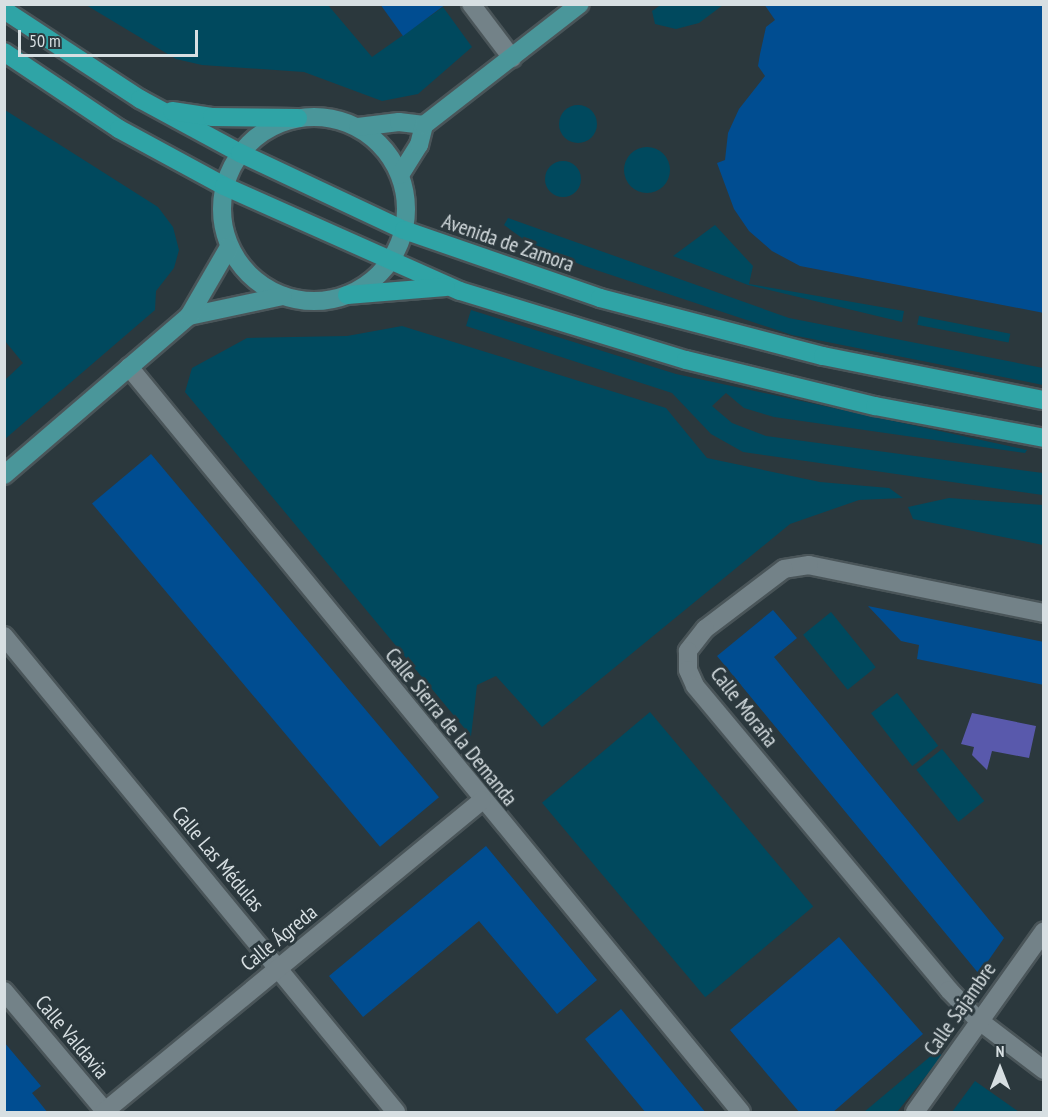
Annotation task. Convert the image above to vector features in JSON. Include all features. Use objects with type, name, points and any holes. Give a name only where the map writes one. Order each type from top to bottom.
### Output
[{"type":"highway","name":"Avenida de Zamora","points":[[4,10],[159,109],[240,153],[404,230],[600,298],[823,356],[1044,400]]},
{"type":"highway","points":[[4,52],[120,129],[224,186],[389,262],[448,286],[686,360],[875,406],[1044,438]]},
{"type":"highway","points":[[159,109],[212,117],[298,118]]},
{"type":"highway","points":[[347,295],[448,286]]},
{"type":"main road","points":[[400,176],[419,145],[424,125],[580,4]]},
{"type":"main road","points":[[298,118],[333,119],[358,128],[383,147],[400,176],[406,198],[404,230],[389,262],[376,277],[347,295],[307,301],[283,296],[250,276],[229,247],[221,209],[224,186],[240,153],[268,128],[298,118]]},
{"type":"main road","points":[[358,128],[399,122],[424,125]]},
{"type":"main road","points":[[4,475],[189,316],[229,247]]},
{"type":"main road","points":[[189,316],[283,296]]},
{"type":"street","points":[[471,4],[512,58]]},
{"type":"street","name":"Calle Sierra de la Demanda","points":[[129,367],[741,1113]]},
{"type":"street","name":"Calle Moraña","points":[[1044,613],[809,565],[784,569],[705,629],[688,651],[688,670],[695,686],[978,1019],[1044,1070]]},
{"type":"street","name":"Calle Las Médulas","points":[[4,636],[396,1113]]},
{"type":"street","name":"Calle Ágreda","points":[[104,1112],[482,800]]},
{"type":"street","name":"Calle Sajambre","points":[[915,1113],[978,1019],[1044,931]]},
{"type":"street","name":"Calle Valdavia","points":[[4,992],[104,1112]]},
{"type":"shaded area","points":[[662,4],[723,5],[699,23],[676,29],[655,24],[652,11]]},
{"type":"shaded area","points":[[86,5],[328,5],[372,57],[443,7],[472,47],[418,94],[382,101],[304,72],[202,65],[176,59]]},
{"type":"shaded area","points":[[578,105],[585,106],[591,111],[596,117],[596,131],[591,137],[585,142],[578,143],[571,142],[565,137],[560,131],[559,124],[560,117],[565,111],[571,106]]},
{"type":"shaded area","points":[[5,110],[158,207],[173,227],[179,250],[174,268],[156,291],[155,310],[5,439],[5,380],[23,363],[5,341]]},
{"type":"shaded area","points":[[647,147],[663,154],[670,170],[663,186],[647,193],[631,186],[624,170],[631,154]]},
{"type":"shaded area","points":[[563,161],[576,166],[581,179],[576,192],[563,197],[550,192],[545,179],[550,166]]},
{"type":"shaded area","points":[[508,218],[789,318],[1043,368],[1043,385],[792,335],[584,266],[529,243],[504,225]]},
{"type":"shaded area","points":[[715,225],[753,266],[749,284],[904,311],[902,322],[748,285],[673,256]]},
{"type":"shaded area","points":[[471,310],[676,374],[1027,450],[1025,453],[774,417],[744,408],[726,393],[712,406],[732,423],[766,436],[1043,473],[1043,495],[743,452],[711,434],[672,393],[466,326]]},
{"type":"shaded area","points":[[919,316],[1010,334],[1009,343],[917,325]]},
{"type":"shaded area","points":[[402,326],[666,408],[707,458],[820,482],[889,488],[903,498],[859,500],[790,524],[542,727],[496,676],[477,685],[471,736],[185,392],[192,368],[247,338],[347,336]]},
{"type":"shaded area","points":[[949,498],[1043,505],[1043,545],[913,519],[908,507]]},
{"type":"shaded area","points":[[831,612],[876,667],[848,690],[803,635]]},
{"type":"shaded area","points":[[897,693],[938,746],[912,766],[871,713]]},
{"type":"shaded area","points":[[650,712],[813,907],[705,997],[542,803]]},
{"type":"shaded area","points":[[972,713],[1036,726],[1029,758],[992,751],[987,770],[972,755],[974,747],[961,744]]},
{"type":"shaded area","points":[[942,749],[984,801],[959,822],[916,770]]},
{"type":"shaded area","points":[[938,1050],[942,1056],[897,1112],[864,1112]]},
{"type":"shaded area","points":[[975,1081],[1019,1112],[952,1112]]},
{"type":"building","points":[[380,4],[446,4],[403,36]]},
{"type":"building","points":[[764,4],[1044,4],[1044,313],[800,266],[772,251],[749,231],[734,209],[717,163],[725,160],[728,133],[739,109],[765,76],[758,66],[760,54],[766,27],[775,20]]},
{"type":"building","points":[[151,454],[439,797],[380,847],[92,503]]},
{"type":"building","points":[[868,606],[1044,642],[1044,685],[917,659],[919,645],[901,641]]},
{"type":"building","points":[[773,610],[797,638],[774,657],[1004,938],[979,974],[717,656]]},
{"type":"building","points":[[486,846],[597,980],[557,1014],[479,921],[363,1017],[329,976]]},
{"type":"building","points":[[839,937],[923,1034],[832,1113],[800,1113],[730,1030]]},
{"type":"building","points":[[621,1009],[706,1113],[646,1113],[585,1039]]},
{"type":"building","points":[[4,1042],[41,1086],[32,1093],[48,1113],[4,1113]]}]
